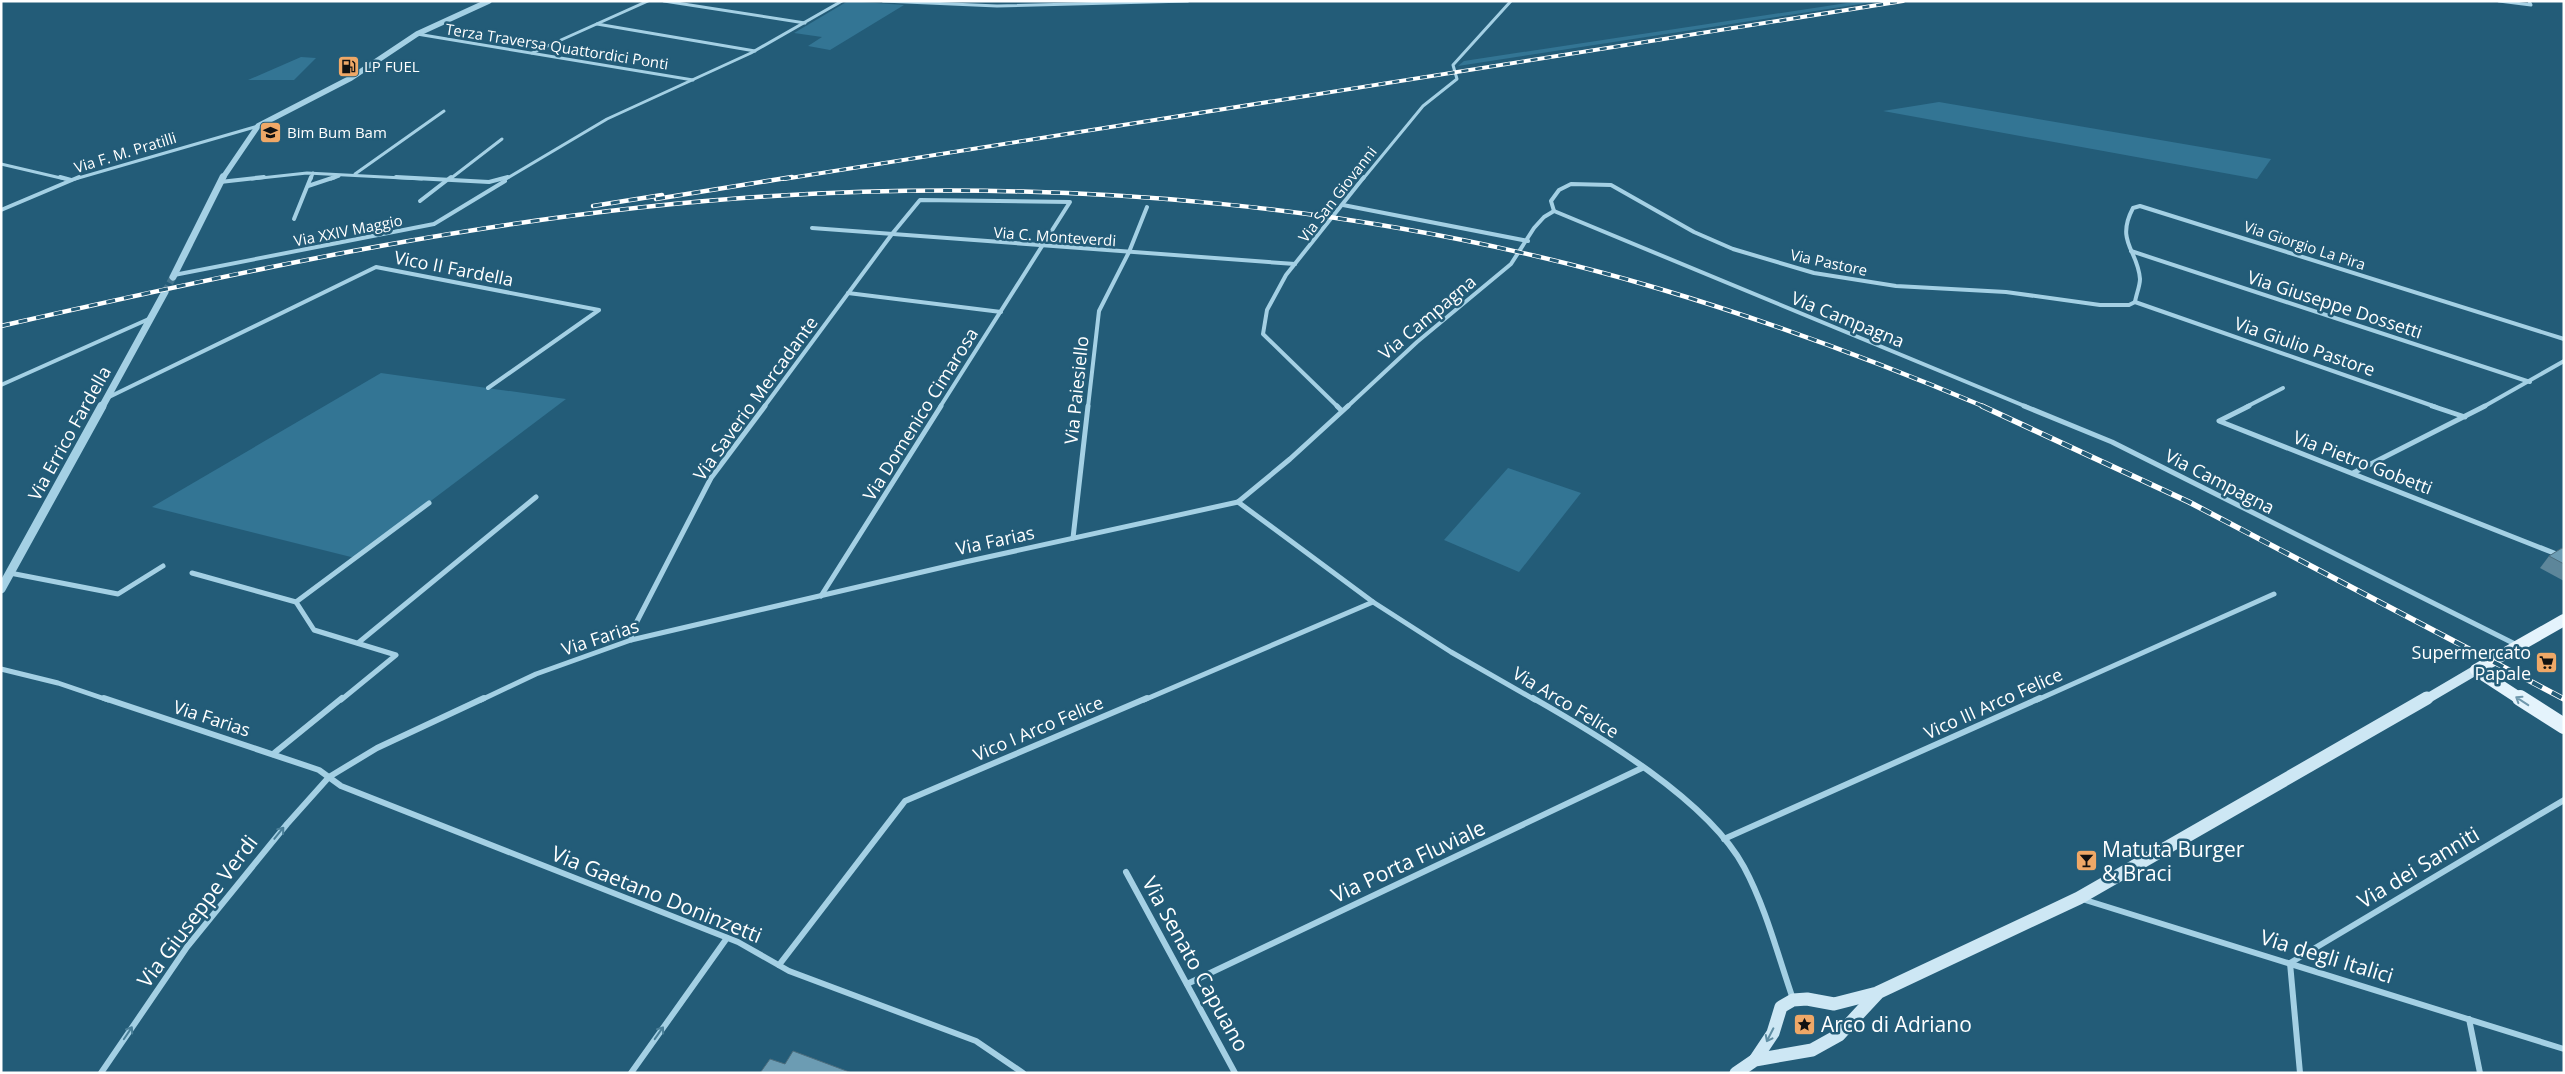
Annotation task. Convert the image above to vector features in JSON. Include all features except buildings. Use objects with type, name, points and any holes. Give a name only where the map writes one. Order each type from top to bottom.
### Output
[{"type":"main road","points":[[1736,1073],[1755,1060],[1772,1033],[1781,1007],[1793,1000],[1807,998],[1834,1004],[1877,993],[2079,898],[2564,620]]},
{"type":"main road","points":[[2476,670],[2564,726]]},
{"type":"main road","points":[[1755,1060],[1812,1050],[1839,1035],[1877,993]]},
{"type":"street","points":[[174,276],[220,182],[258,126],[351,78],[417,34],[489,1]]},
{"type":"street","points":[[532,53],[648,1]]},
{"type":"street","points":[[664,1],[805,23]]},
{"type":"street","points":[[220,182],[313,173],[489,182],[514,175],[607,119],[755,51],[842,1]]},
{"type":"street","points":[[883,1],[918,4],[1011,5],[1188,1]]},
{"type":"street","name":"Via San Giovanni","points":[[1341,410],[1263,334],[1267,310],[1286,275],[1314,244],[1423,106],[1457,79],[1453,64],[1511,1]]},
{"type":"street","points":[[2499,1],[2531,5],[2529,1]]},
{"type":"street","points":[[597,24],[755,51]]},
{"type":"street","name":"Terza Traversa Quattordici Ponti","points":[[417,34],[693,80]]},
{"type":"street","points":[[355,175],[444,111]]},
{"type":"street","name":"Via F. M. Pratilli","points":[[1,210],[71,180],[145,157],[258,126]]},
{"type":"street","points":[[420,201],[502,139]]},
{"type":"street","points":[[1,164],[71,180]]},
{"type":"street","points":[[294,219],[313,173]]},
{"type":"street","points":[[308,186],[344,174]]},
{"type":"street","name":"Via XXIV Maggio","points":[[174,276],[434,224],[514,175]]},
{"type":"street","name":"Via Pastore","points":[[1554,211],[1551,201],[1559,190],[1571,184],[1611,185],[1694,232],[1733,249],[1814,273],[1896,286],[2006,292],[2100,305],[2129,305],[2135,302]]},
{"type":"street","name":"Via Saverio Mercadante","points":[[631,640],[632,631],[710,478],[892,234],[920,200],[1070,202],[1041,246]]},
{"type":"street","points":[[1343,205],[1528,241]]},
{"type":"street","name":"Via Giorgio La Pira","points":[[2135,302],[2140,279],[2126,235],[2126,221],[2133,208],[2140,206],[2564,339]]},
{"type":"street","name":"Via Paiesiello","points":[[1073,538],[1099,311],[1129,252],[1147,207]]},
{"type":"street","name":"Via Campagna","points":[[1238,502],[1290,459],[1417,342],[1511,264],[1544,218],[1554,211],[2112,442],[2517,646]]},
{"type":"street","name":"Via C. Monteverdi","points":[[812,228],[1295,264]]},
{"type":"street","name":"Via Domenico Cimarosa","points":[[820,596],[1041,246]]},
{"type":"street","name":"Via Giuseppe Dossetti","points":[[2131,251],[2530,382]]},
{"type":"street","name":"Vico II Fardella","points":[[106,398],[376,267],[599,310],[488,388]]},
{"type":"street","name":"Via Errico Fardella","points":[[1,589],[165,292]]},
{"type":"street","points":[[848,293],[1000,312]]},
{"type":"street","name":"Via Giulio Pastore","points":[[2135,302],[2465,417]]},
{"type":"street","points":[[1,385],[150,318]]},
{"type":"street","points":[[2353,473],[2465,417],[2530,382],[2564,361]]},
{"type":"street","name":"Via Pietro Gobetti","points":[[2283,388],[2219,421],[2564,556]]},
{"type":"street","points":[[358,643],[536,497]]},
{"type":"street","name":"Via Farias","points":[[1,668],[58,683],[273,754],[319,770],[329,778],[377,748],[444,715],[536,674],[631,640],[1238,502]]},
{"type":"street","name":"Via Arco Felice","points":[[1238,502],[1373,602],[1451,652],[1548,707],[1665,782],[1724,839],[1744,867],[1765,918],[1793,1000]]},
{"type":"street","points":[[296,602],[429,503]]},
{"type":"street","points":[[10,573],[118,594],[163,566]]},
{"type":"street","points":[[192,573],[296,602],[314,630],[396,655],[273,754]]},
{"type":"street","name":"Vico III Arco Felice","points":[[1724,839],[2274,594]]},
{"type":"street","name":"Vico I Arco Felice","points":[[779,966],[905,801],[1373,602]]},
{"type":"street","name":"Via Porta Fluviale","points":[[1187,984],[1642,768]]},
{"type":"street","name":"Via Gaetano Doninzetti","points":[[329,778],[341,786],[727,938],[789,971],[976,1041],[1022,1073]]},
{"type":"street","name":"Via Giuseppe Verdi","points":[[101,1073],[187,946],[286,824],[329,778]]},
{"type":"street","name":"Via dei Sanniti","points":[[2290,963],[2564,800]]},
{"type":"street","name":"Via Senato Capuano","points":[[1126,872],[1235,1073]]},
{"type":"street","name":"Via degli Italici","points":[[2079,898],[2564,1049]]},
{"type":"street","points":[[631,1073],[727,938]]},
{"type":"street","points":[[2290,963],[2300,1073]]},
{"type":"street","points":[[2469,1019],[2480,1073]]},
{"type":"shaded area","points":[[848,1],[904,5],[830,50],[808,46],[822,37],[794,33]]},
{"type":"shaded area","points":[[1860,1],[1880,1],[1458,66],[1464,61]]},
{"type":"shaded area","points":[[301,57],[316,58],[294,80],[248,80]]},
{"type":"shaded area","points":[[1939,102],[2271,159],[2257,179],[1883,111]]},
{"type":"shaded area","points":[[381,373],[566,399],[355,558],[152,507]]},
{"type":"shaded area","points":[[1508,468],[1581,493],[1519,572],[1444,540]]},
{"type":"tunnel","points":[[165,292],[173,277]]},
{"type":"railway","points":[[784,179],[1903,1]]},
{"type":"railway","points":[[656,199],[792,177]]},
{"type":"railway","points":[[1,326],[192,283],[384,245],[578,215],[675,204],[773,196],[885,191],[997,191],[1109,195],[1221,204],[1332,217],[1443,236],[1552,260],[1660,289],[1743,315],[1905,374],[1985,407]]},
{"type":"railway","points":[[593,206],[662,195]]},
{"type":"railway","points":[[1982,406],[2189,502],[2564,699]]},
{"type":"place","name":"LP FUEL","points":[[348,66]]},
{"type":"place","name":"Bim Bum Bam","points":[[271,132]]},
{"type":"place","name":"Supermercato Papale","points":[[2547,662]]},
{"type":"place","name":"Matuta Burger & Braci","points":[[2086,861]]},
{"type":"place","name":"Arco di Adriano","points":[[1805,1024]]}]
